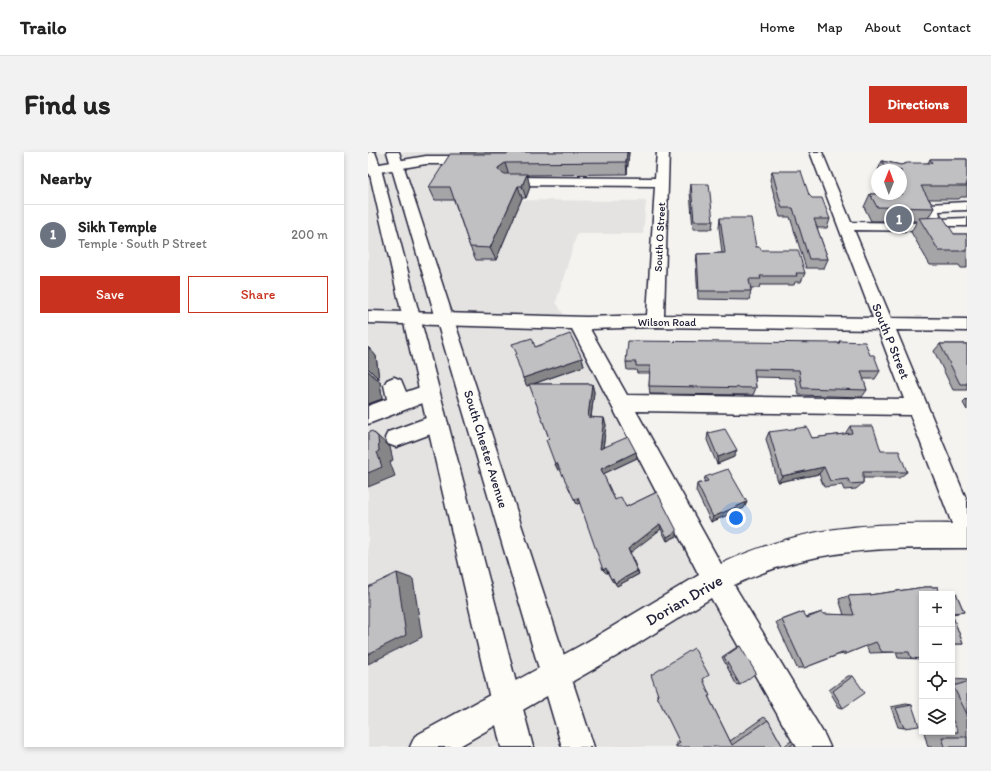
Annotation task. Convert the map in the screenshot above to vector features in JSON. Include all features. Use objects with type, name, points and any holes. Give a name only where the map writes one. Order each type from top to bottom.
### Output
[{"type":"street","name":"South O Street","points":[[655,321],[664,152]]},
{"type":"street","name":"South P Street","points":[[816,152],[967,530]]},
{"type":"street","points":[[487,165],[425,169],[426,160],[396,159],[371,164],[517,747]]},
{"type":"street","name":"South Chester Avenue","points":[[396,159],[578,747]]},
{"type":"street","points":[[507,174],[538,181],[533,193],[637,194],[638,181],[662,182]]},
{"type":"street","points":[[936,226],[932,213],[933,207],[967,206]]},
{"type":"street","points":[[845,226],[936,226],[946,222],[967,222]]},
{"type":"street","name":"Wilson Road","points":[[368,317],[577,322],[655,321],[967,325]]},
{"type":"street","points":[[577,322],[716,580],[814,747]]},
{"type":"street","points":[[368,415],[396,394],[429,392]]},
{"type":"street","points":[[620,403],[918,407]]},
{"type":"street","points":[[396,438],[437,423]]},
{"type":"street","name":"Dorian Drive","points":[[426,747],[556,676],[716,580],[754,562],[792,549],[838,539],[877,535],[967,536]]},
{"type":"shaded area","points":[[368,152],[512,152],[489,200],[646,201],[643,234],[577,234],[556,302],[822,747],[368,747]]},
{"type":"building","points":[[510,152],[627,152],[626,162],[505,163],[498,168],[498,170],[505,174],[527,174],[522,186],[518,186],[490,248],[470,247],[450,187],[429,187],[450,154],[508,154]]},
{"type":"building","points":[[930,159],[967,159],[967,186],[921,186],[934,208],[877,207],[873,200],[907,200],[907,164],[904,164],[932,163]]},
{"type":"building","points":[[882,161],[896,164],[884,164]]},
{"type":"building","points":[[772,171],[801,171],[809,195],[812,198],[822,198],[830,219],[814,219],[828,259],[809,259],[793,208],[782,208]]},
{"type":"building","points":[[691,184],[709,184],[713,221],[694,221]]},
{"type":"building","points":[[943,217],[954,234],[967,234],[967,251],[939,251],[919,218]]},
{"type":"building","points":[[720,218],[751,218],[756,247],[760,247],[761,250],[798,250],[805,273],[796,273],[797,276],[760,276],[761,279],[749,279],[751,291],[699,291],[697,254],[725,253]]},
{"type":"building","points":[[570,334],[582,358],[523,378],[515,355],[517,354],[512,344],[532,338],[535,347]]},
{"type":"building","points":[[628,341],[865,342],[870,355],[874,355],[880,371],[861,371],[867,390],[802,388],[799,370],[754,369],[756,388],[649,386],[650,366],[636,366],[636,362],[626,362]]},
{"type":"building","points":[[940,344],[967,344],[967,384],[960,384]]},
{"type":"building","points":[[529,384],[592,384],[588,417],[604,418],[600,449],[628,437],[636,452],[601,469],[615,500],[621,497],[626,507],[657,492],[677,531],[667,537],[660,524],[628,549],[637,571],[615,583],[613,578],[611,579],[606,568],[603,570],[578,498],[574,499],[557,463],[555,464],[546,440],[549,438]]},
{"type":"building","points":[[850,426],[873,426],[881,451],[899,451],[907,472],[863,472],[863,483],[850,484],[848,479],[830,481],[824,467],[782,476],[769,432],[807,427],[812,438],[852,433]]},
{"type":"building","points":[[725,429],[737,450],[718,457],[708,433]]},
{"type":"building","points":[[372,431],[378,437],[379,451],[377,452],[382,467],[368,473],[368,433]]},
{"type":"building","points":[[728,469],[747,502],[713,517],[697,484],[708,481],[705,477]]},
{"type":"building","points":[[397,573],[406,635],[368,654],[368,587]]},
{"type":"building","points":[[925,587],[938,587],[939,591],[919,591],[919,659],[911,658],[909,652],[882,652],[876,642],[804,668],[782,620],[803,612],[807,618],[822,612],[823,614],[854,615],[848,596],[869,595]]},
{"type":"building","points":[[955,593],[956,593],[964,612],[955,613]]},
{"type":"building","points":[[955,622],[963,644],[955,644]]},
{"type":"building","points":[[740,646],[756,673],[740,685],[724,657]]},
{"type":"building","points":[[694,648],[709,675],[703,679],[710,696],[708,696],[732,745],[768,720],[783,747],[676,747],[680,743],[657,696],[658,695],[651,675]]},
{"type":"building","points":[[853,676],[865,693],[843,708],[833,691]]},
{"type":"building","points":[[967,682],[967,714],[955,690],[955,685]]},
{"type":"building","points":[[912,705],[919,726],[904,728],[896,708]]},
{"type":"building","points":[[942,737],[967,737],[967,747],[945,747]]},
{"type":"building","points":[[794,743],[796,747],[789,747]]},
{"type":"place","name":"Sikh Temple","points":[[899,219]]}]
